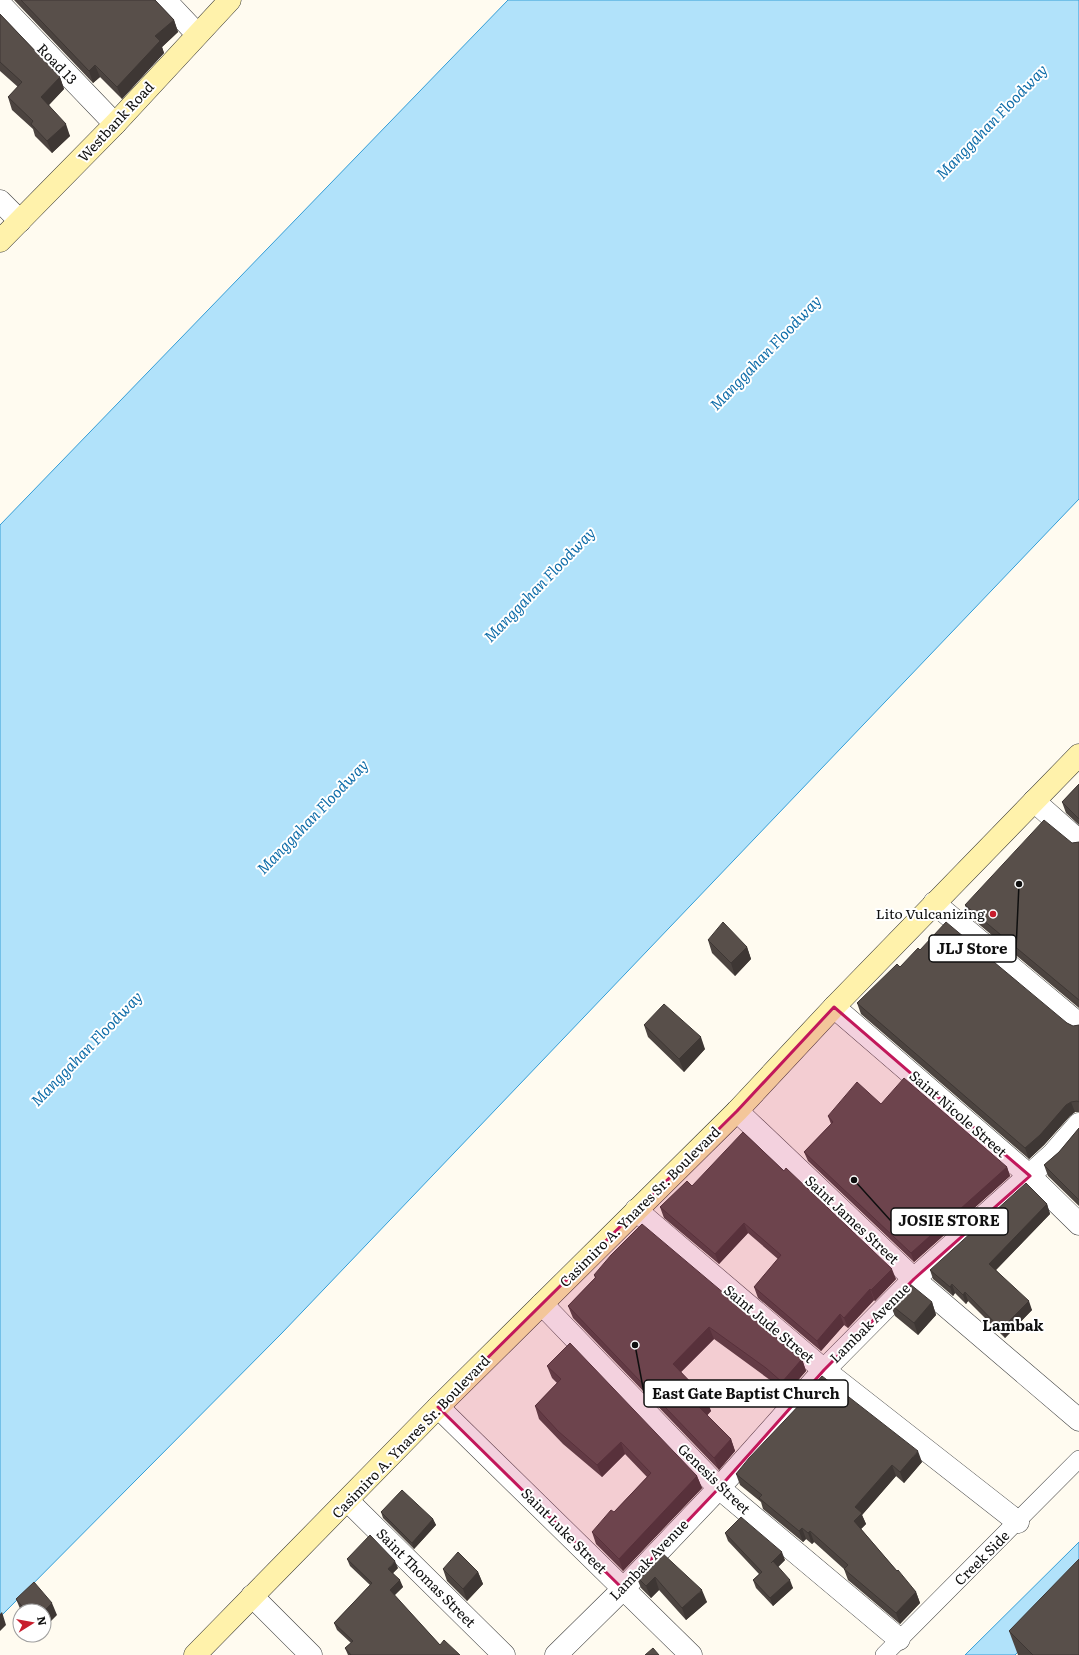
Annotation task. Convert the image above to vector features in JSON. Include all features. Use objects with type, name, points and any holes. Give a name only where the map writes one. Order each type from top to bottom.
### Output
[{"type":"main road","name":"Westbank Road","points":[[0,241],[115,124],[230,0]]},
{"type":"main road","name":"Casimiro A. Ynares Sr. Boulevard","points":[[195,1655],[348,1501],[438,1407],[737,1111],[834,1007],[1079,755]]},
{"type":"street","points":[[165,0],[197,34]]},
{"type":"street","name":"Road 13","points":[[0,4],[115,124]]},
{"type":"street","points":[[0,201],[20,221]]},
{"type":"street","points":[[1034,801],[1079,841]]},
{"type":"street","points":[[934,903],[1079,1024]]},
{"type":"street","name":"Saint Nicole Street","points":[[834,1007],[1030,1176],[1079,1224]]},
{"type":"street","name":"Saint James Street","points":[[737,1111],[914,1278],[1079,1420]]},
{"type":"street","name":"Lambak Avenue","points":[[556,1655],[623,1589],[719,1488],[824,1370],[914,1278],[1030,1176],[1053,1154],[1079,1124]]},
{"type":"street","name":"Saint Jude Street","points":[[636,1210],[824,1370],[1018,1522]]},
{"type":"street","name":"Genesis Street","points":[[542,1304],[719,1488],[899,1639]]},
{"type":"street","name":"Saint Luke Street","points":[[438,1407],[691,1655]]},
{"type":"street","name":"Saint Thomas Street","points":[[348,1501],[504,1655]]},
{"type":"street","points":[[252,1596],[311,1655]]},
{"type":"lane","name":"Creek Side","points":[[884,1655],[1079,1459]]},
{"type":"highlighted area","points":[[834,1007],[1030,1176],[914,1279],[824,1370],[719,1488],[623,1589],[438,1407],[737,1111]]},
{"type":"water","name":"Manggahan Floodway","points":[[508,0],[1079,0],[1079,499],[282,1333],[14,1603],[12,1603],[12,1605],[0,1617],[0,525]]},
{"type":"water","points":[[1079,1542],[1079,1589],[1015,1655],[965,1655]]},
{"type":"building","points":[[21,0],[155,0],[174,20],[155,36],[160,41],[117,87],[95,65],[89,71]]},
{"type":"building","points":[[0,14],[60,77],[41,97],[66,124],[47,141],[31,124],[33,121],[8,97],[22,82],[0,62]]},
{"type":"building","points":[[1079,784],[1079,819],[1062,802]]},
{"type":"building","points":[[1044,820],[1072,843],[1079,842],[1079,1000],[965,905]]},
{"type":"building","points":[[723,922],[747,947],[731,963],[708,940]]},
{"type":"building","points":[[946,922],[1067,1023],[1073,1026],[1079,1025],[1079,1102],[1071,1102],[1066,1105],[1040,1135],[1025,1148],[857,1003],[897,964],[900,967],[918,948],[920,950]]},
{"type":"building","points":[[664,1004],[701,1037],[679,1059],[644,1025]]},
{"type":"building","points":[[904,1078],[1007,1167],[911,1253],[804,1152],[833,1122],[828,1116],[857,1082],[881,1104]]},
{"type":"building","points":[[1079,1128],[1079,1200],[1044,1165],[1059,1152]]},
{"type":"building","points":[[743,1132],[784,1171],[786,1168],[892,1269],[871,1290],[870,1289],[844,1318],[840,1314],[817,1341],[754,1287],[781,1255],[744,1223],[715,1254],[660,1207],[687,1181],[692,1186]]},
{"type":"building","points":[[1026,1183],[1047,1204],[989,1264],[1029,1301],[1001,1329],[965,1292],[963,1295],[952,1284],[950,1287],[930,1270]]},
{"type":"building","points":[[642,1224],[802,1359],[782,1382],[766,1368],[709,1327],[673,1364],[707,1399],[699,1407],[731,1439],[714,1458],[568,1306],[596,1277],[594,1275],[611,1255]]},
{"type":"building","points":[[910,1284],[932,1302],[914,1323],[890,1304]]},
{"type":"building","points":[[570,1343],[697,1476],[619,1559],[592,1532],[611,1510],[614,1512],[651,1473],[621,1442],[597,1465],[558,1431],[535,1406],[561,1379],[547,1366]]},
{"type":"building","points":[[822,1376],[918,1451],[900,1472],[892,1465],[855,1507],[862,1513],[854,1521],[916,1592],[896,1613],[844,1569],[848,1565],[810,1531],[808,1533],[802,1528],[799,1531],[759,1498],[762,1495],[736,1474],[749,1458],[803,1401],[801,1399]]},
{"type":"building","points":[[402,1490],[433,1519],[412,1543],[381,1512]]},
{"type":"building","points":[[741,1517],[782,1552],[773,1561],[790,1580],[770,1598],[753,1580],[762,1572],[725,1533]]},
{"type":"building","points":[[370,1535],[395,1561],[388,1569],[400,1580],[390,1590],[440,1645],[444,1640],[460,1655],[351,1655],[345,1648],[353,1641],[334,1623],[372,1583],[347,1559]]},
{"type":"building","points":[[660,1551],[702,1590],[682,1608],[655,1577],[646,1586],[636,1576]]},
{"type":"building","points":[[458,1552],[478,1572],[463,1589],[443,1569]]},
{"type":"building","points":[[1079,1559],[1079,1655],[1033,1655],[1009,1631]]},
{"type":"building","points":[[34,1582],[52,1603],[19,1603],[16,1599]]},
{"type":"building","points":[[653,1648],[659,1655],[645,1655]]},
{"type":"place","name":"JLJ Store","points":[[1019,884]]},
{"type":"place","name":"Lito Vulcanizing","points":[[993,914]]},
{"type":"place","name":"JOSIE STORE","points":[[854,1180]]},
{"type":"place","name":"East Gate Baptist Church","points":[[635,1345]]},
{"type":"district","name":"Lambak","points":[[1013,1326]]}]
